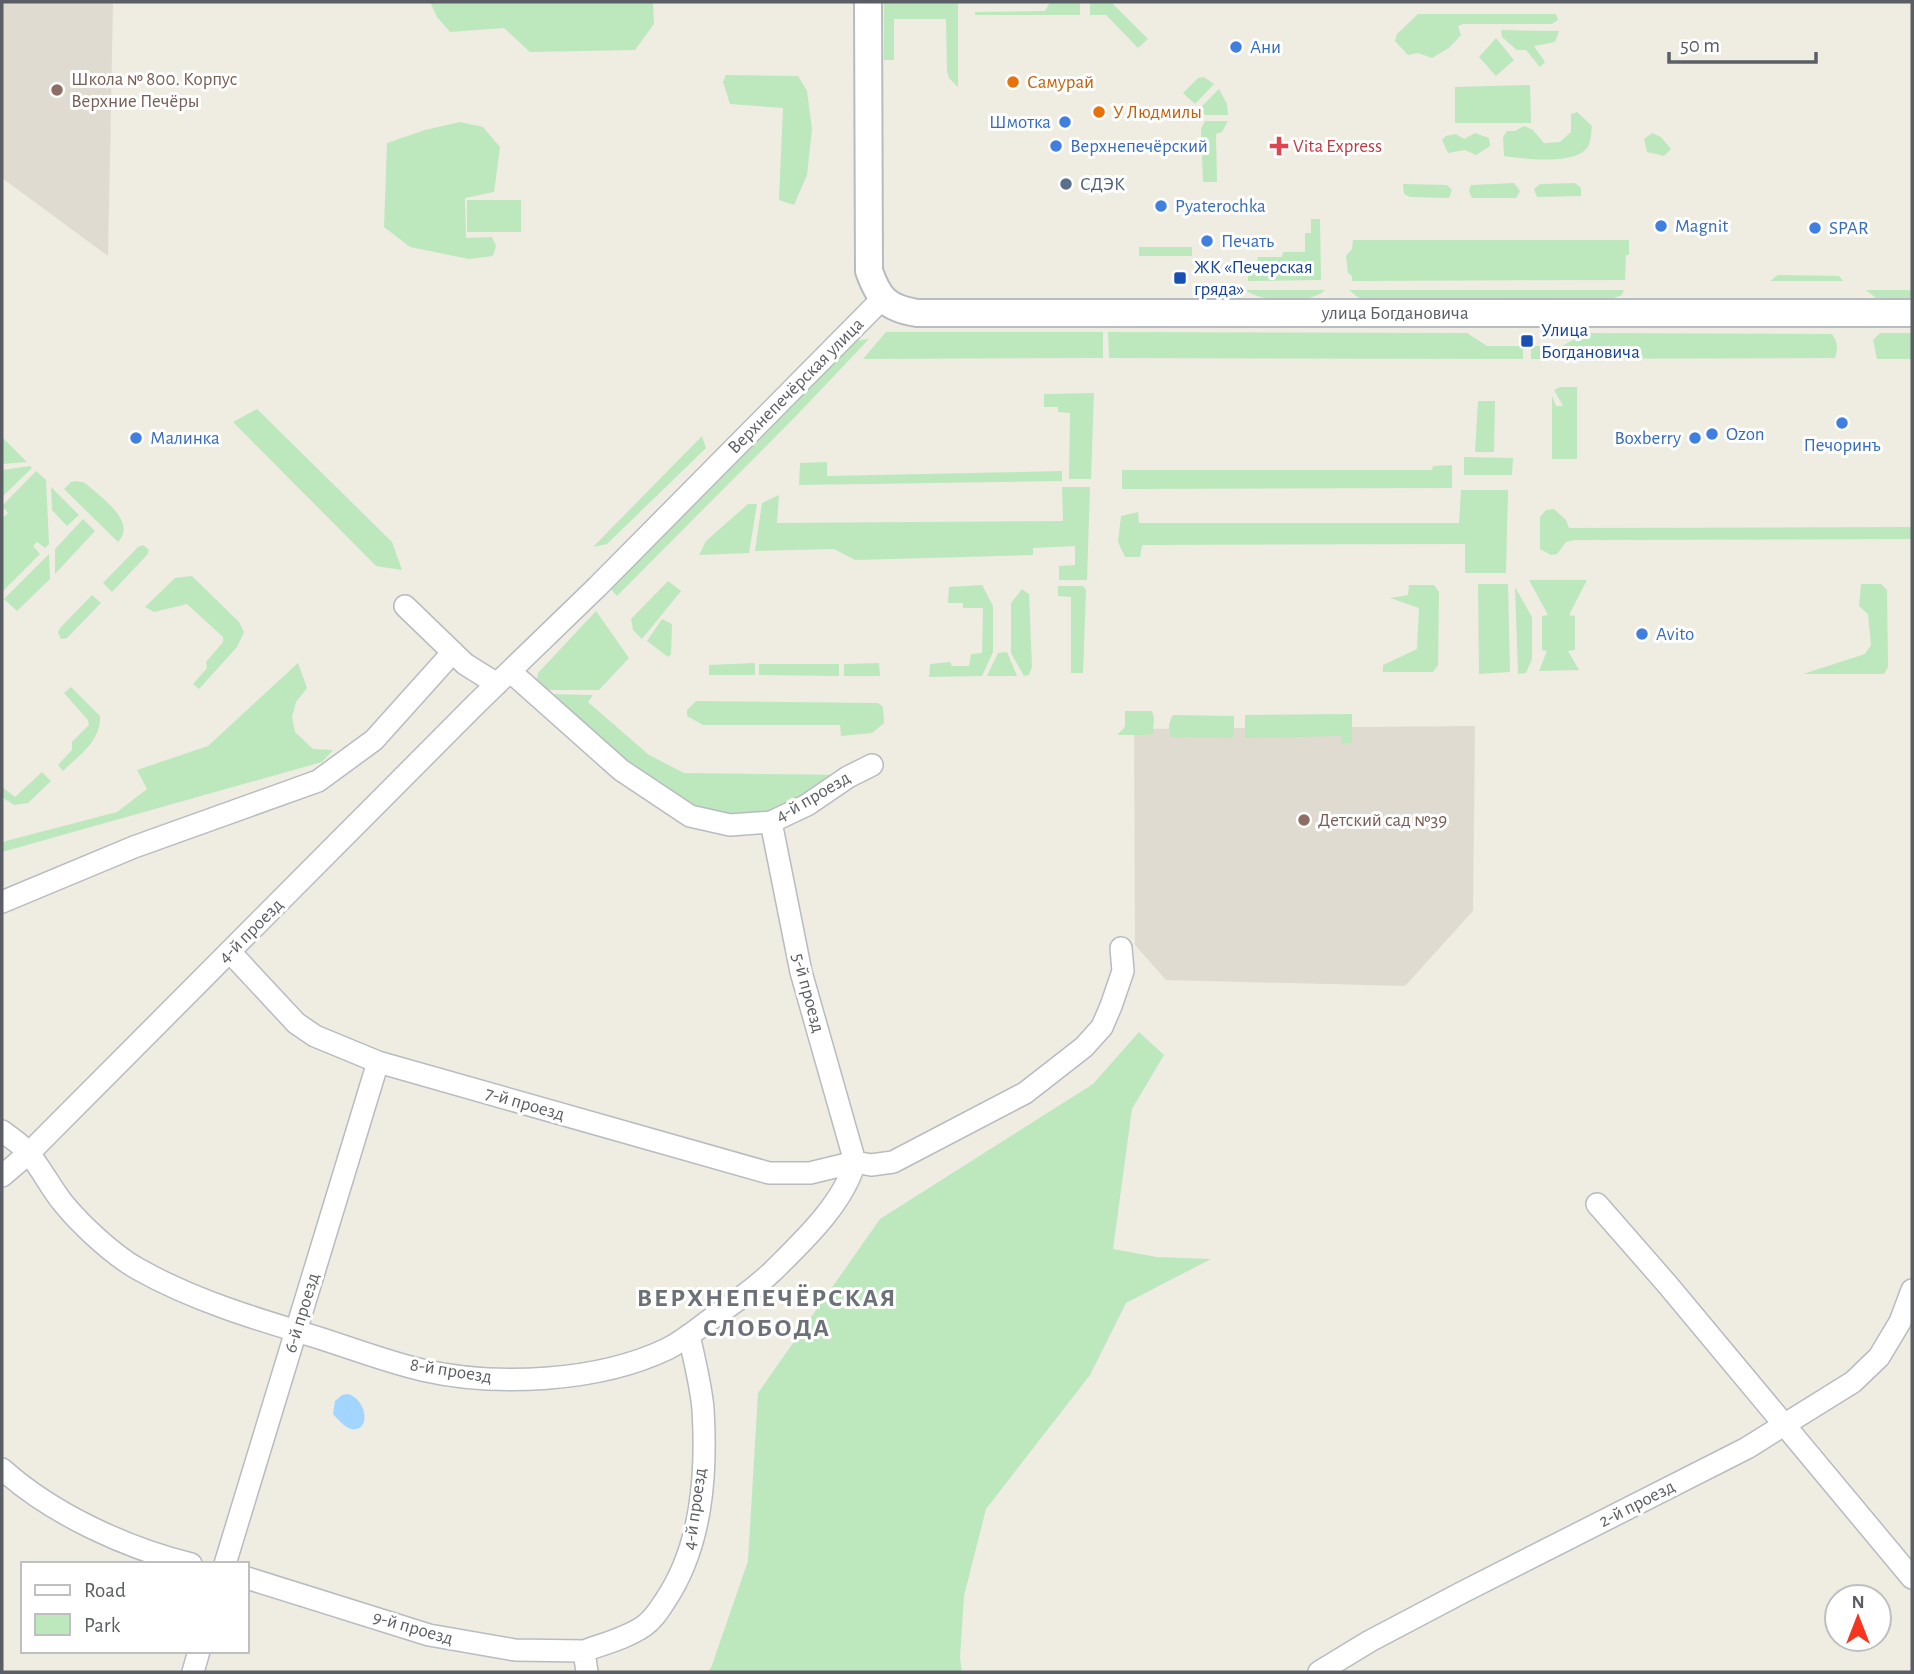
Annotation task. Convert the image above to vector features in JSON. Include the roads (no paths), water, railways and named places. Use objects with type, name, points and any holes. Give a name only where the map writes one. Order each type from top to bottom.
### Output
[{"type":"street","points":[[868,2],[867,249],[869,271],[882,299]]},
{"type":"street","name":"улица Богдановича","points":[[882,299],[900,310],[918,313],[1912,313]]},
{"type":"street","name":"Верхнепечёрская улица","points":[[504,678],[882,299]]},
{"type":"street","points":[[405,606],[465,664],[504,678]]},
{"type":"street","points":[[2,902],[134,847],[318,781],[374,740],[453,652]]},
{"type":"street","name":"4-й проезд","points":[[2,1176],[29,1153],[504,678],[621,770],[690,816],[730,825],[771,822],[807,805],[848,777],[872,765]]},
{"type":"street","name":"5-й проезд","points":[[771,822],[801,972],[855,1161]]},
{"type":"street","points":[[855,1161],[871,1165],[893,1162],[1025,1093],[1056,1071],[1102,1027],[1123,971],[1121,948]]},
{"type":"street","name":"7-й проезд","points":[[230,952],[296,1023],[315,1036],[378,1062],[769,1173],[810,1173],[855,1161]]},
{"type":"street","name":"6-й проезд","points":[[226,1562],[378,1062]]},
{"type":"street","name":"8-й проезд","points":[[2,1131],[29,1153],[64,1204],[103,1242],[136,1268],[187,1293],[297,1331],[422,1370],[463,1377],[520,1379],[581,1375],[665,1349],[758,1286],[828,1211],[850,1179],[855,1161]]},
{"type":"street","points":[[1597,1204],[1912,1578]]},
{"type":"street","name":"2-й проезд","points":[[1319,1672],[1370,1641],[1747,1448],[1853,1382],[1878,1357],[1900,1322],[1912,1290]]},
{"type":"street","name":"4-й проезд","points":[[585,1662],[643,1627],[669,1595],[688,1560],[696,1533],[702,1478],[703,1409],[689,1335]]},
{"type":"street","points":[[2,1469],[22,1488],[103,1534],[183,1562]]},
{"type":"street","name":"9-й проезд","points":[[248,1578],[429,1635],[585,1662]]},
{"type":"street","points":[[193,1672],[198,1653]]},
{"type":"water","points":[[348,1394],[360,1403],[365,1415],[362,1426],[357,1429],[346,1427],[333,1414],[335,1401]]},
{"type":"place","name":"Ани","points":[[1236,47]]},
{"type":"place","name":"Самурай","points":[[1013,82]]},
{"type":"place","name":"Школа № 800. Корпус Верхние Печёры","points":[[57,90]]},
{"type":"place","name":"У Людмилы","points":[[1099,112]]},
{"type":"place","name":"Шмотка","points":[[1065,122]]},
{"type":"place","name":"Верхнепечёрский","points":[[1056,146]]},
{"type":"place","name":"Vita Express","points":[[1279,146]]},
{"type":"place","name":"СДЭК","points":[[1066,184]]},
{"type":"place","name":"Pyaterochka","points":[[1161,206]]},
{"type":"place","name":"Magnit","points":[[1661,226]]},
{"type":"place","name":"SPAR","points":[[1815,228]]},
{"type":"place","name":"Печать","points":[[1207,241]]},
{"type":"place","name":"ЖК «Печерская гряда»","points":[[1180,278]]},
{"type":"place","name":"Улица Богдановича","points":[[1527,341]]},
{"type":"place","name":"Печоринъ","points":[[1842,423]]},
{"type":"place","name":"Ozon","points":[[1712,434]]},
{"type":"place","name":"Малинка","points":[[136,438]]},
{"type":"place","name":"Boxberry","points":[[1695,438]]},
{"type":"place","name":"Avito","points":[[1642,634]]},
{"type":"place","name":"Детский сад №39","points":[[1304,820]]},
{"type":"district","name":"ВЕРХНЕПЕЧЁРСКАЯ СЛОБОДА","points":[[767,1313]]}]
